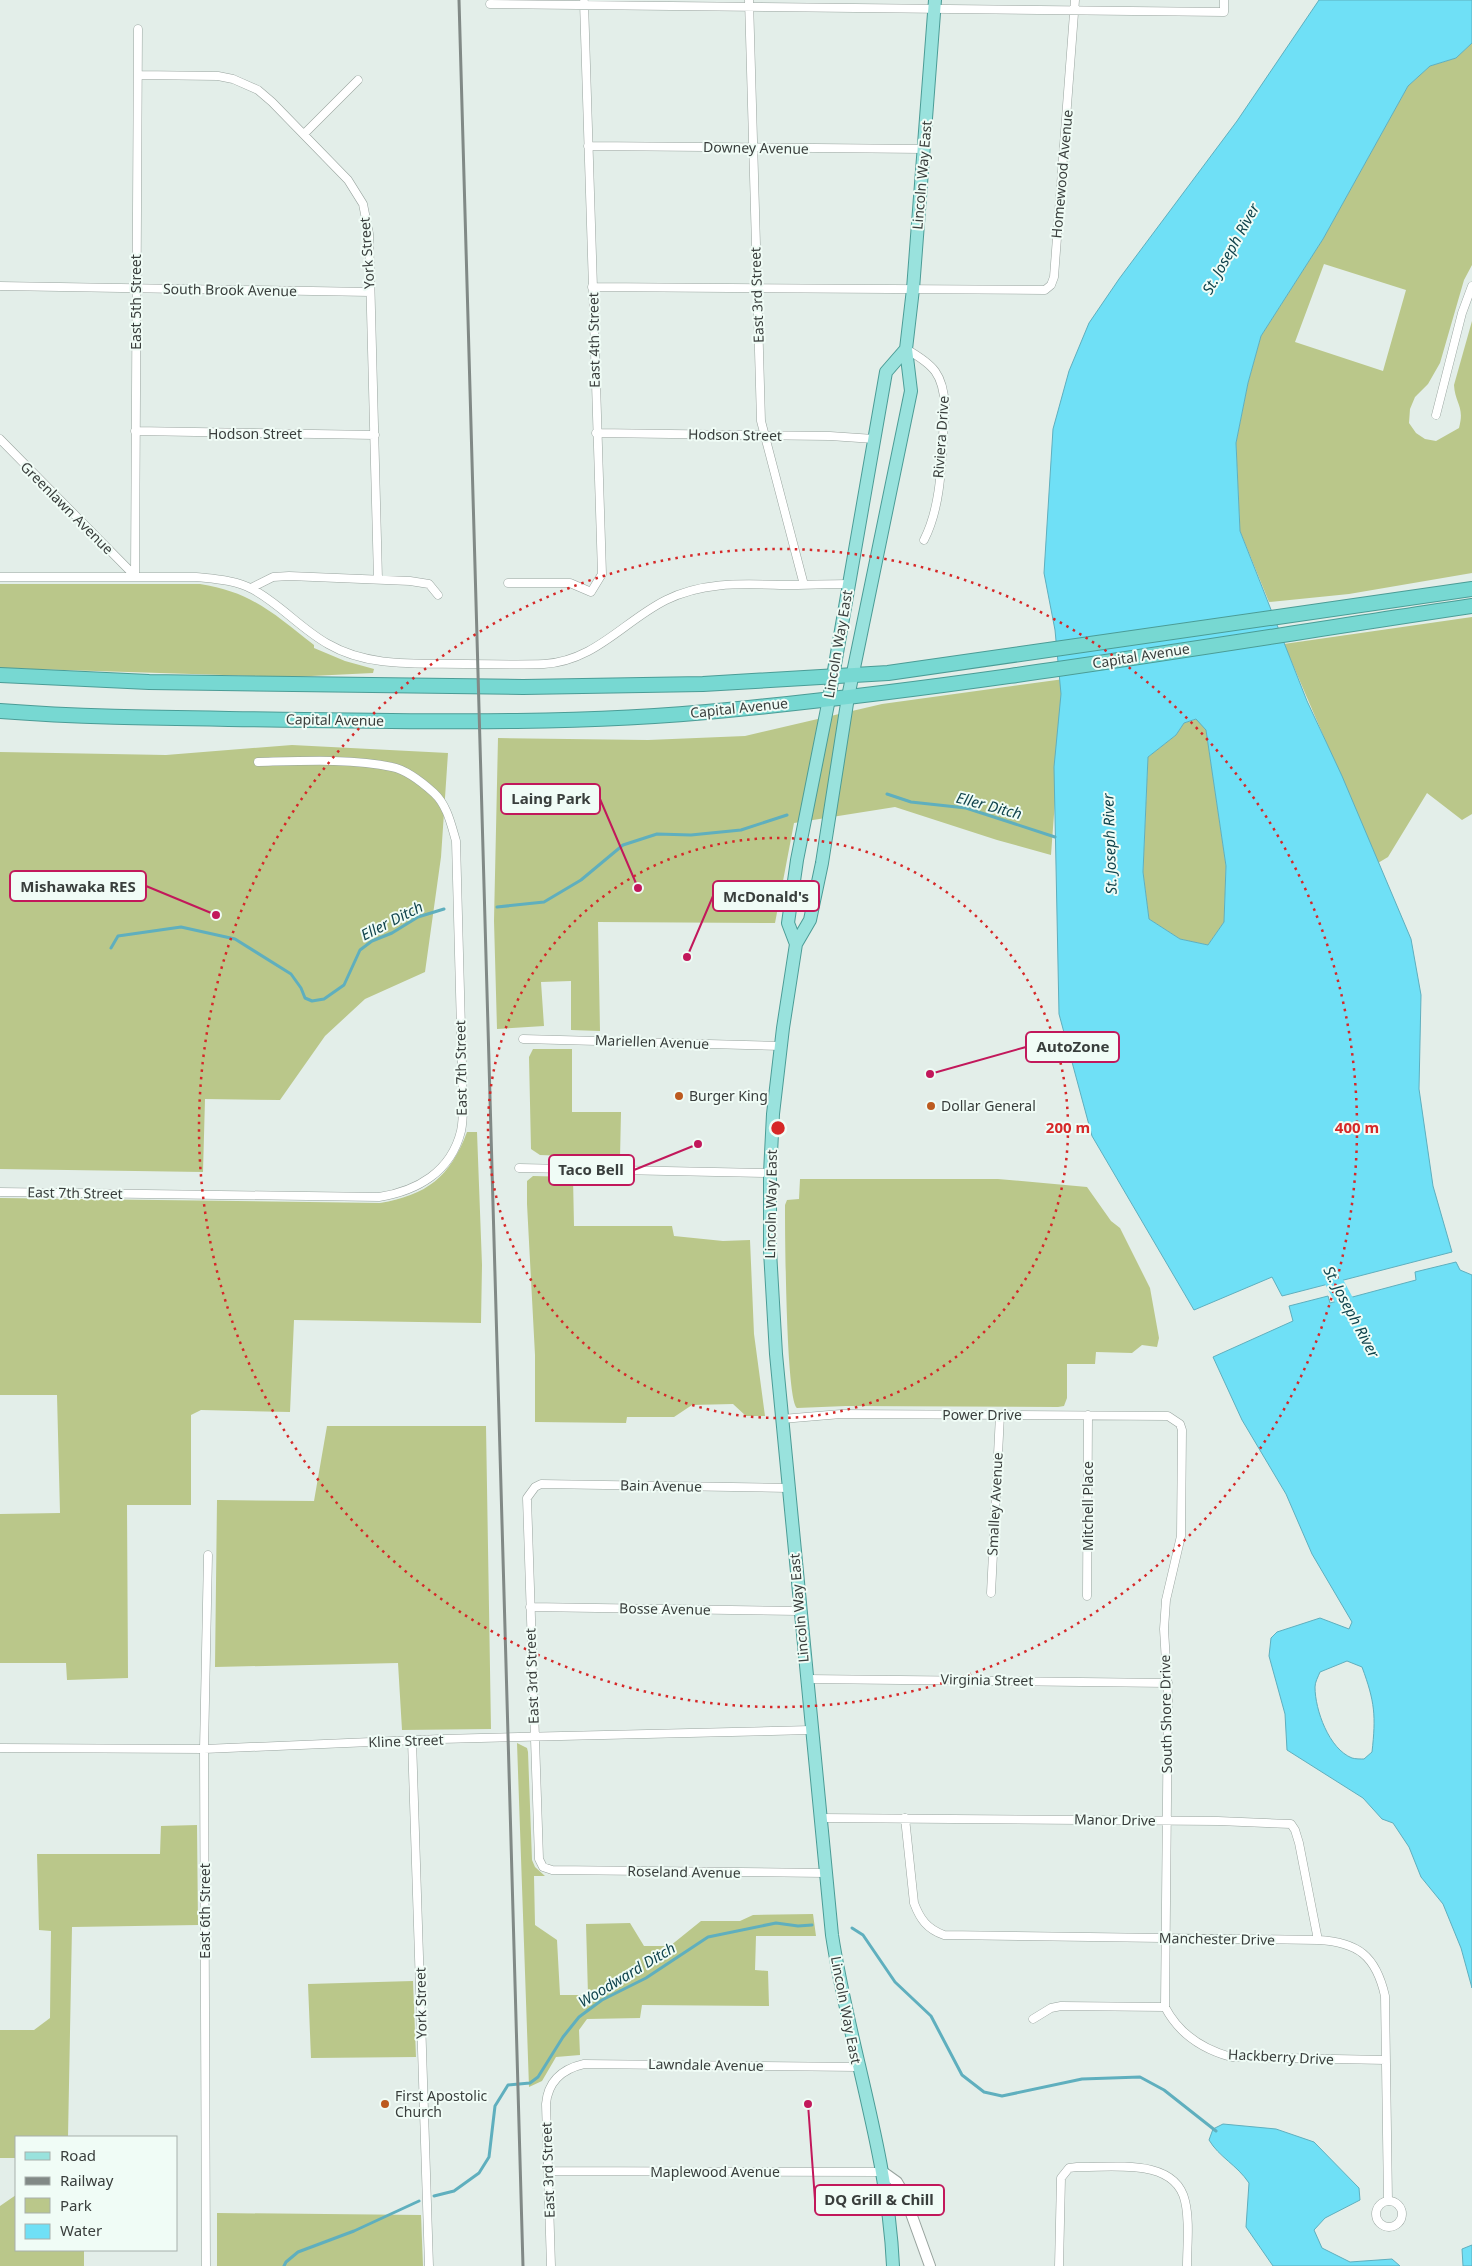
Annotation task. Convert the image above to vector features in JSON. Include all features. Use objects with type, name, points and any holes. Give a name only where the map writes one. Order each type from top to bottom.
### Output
[{"type":"highway","name":"Capital Avenue","points":[[0,675],[149,682],[523,687],[703,684],[888,672],[1034,653],[1472,588]]},
{"type":"highway","name":"Capital Avenue","points":[[0,712],[266,719],[548,720],[726,710],[848,697],[1039,671],[1472,606]]},
{"type":"main road","name":"Lincoln Way East","points":[[893,2266],[883,2172],[858,2067],[837,1966],[825,1873],[799,1611],[773,1309],[770,1173],[773,1114],[796,944],[810,920],[822,863],[848,697],[911,391],[906,349],[913,289],[935,5]]},
{"type":"main road","name":"Lincoln Way East","points":[[796,944],[788,923],[797,860],[833,675],[886,372],[906,349]]},
{"type":"street","name":"Homewood Avenue","points":[[913,289],[1045,290],[1051,286],[1054,277],[1075,0]]},
{"type":"street","points":[[490,4],[749,3],[935,5],[1075,11],[1224,12],[1224,0]]},
{"type":"street","name":"East 4th Street","points":[[508,583],[570,583],[591,592],[602,574],[596,434],[584,3]]},
{"type":"street","name":"East 3rd Street","points":[[749,3],[761,421],[763,436],[804,585]]},
{"type":"street","name":"East 5th Street","points":[[135,576],[138,29]]},
{"type":"street","name":"York Street","points":[[138,75],[218,76],[233,79],[258,90],[348,180],[363,204],[369,234],[378,580]]},
{"type":"street","points":[[304,134],[358,80]]},
{"type":"street","name":"Downey Avenue","points":[[588,146],[924,149]]},
{"type":"street","name":"South Brook Avenue","points":[[0,286],[370,292]]},
{"type":"street","points":[[1436,415],[1462,313],[1472,286]]},
{"type":"street","points":[[592,287],[913,289]]},
{"type":"street","name":"Riviera Drive","points":[[906,349],[933,366],[940,377],[944,391],[945,406],[936,504],[931,526],[924,540]]},
{"type":"street","name":"Hodson Street","points":[[135,431],[375,435]]},
{"type":"street","name":"Hodson Street","points":[[596,434],[874,439]]},
{"type":"street","name":"Greenlawn Avenue","points":[[0,438],[135,576]]},
{"type":"street","points":[[251,588],[273,578],[290,576],[429,584],[438,595]]},
{"type":"street","points":[[0,577],[196,577],[251,588],[328,645],[351,655],[392,662],[523,664],[546,664],[590,651],[665,600],[693,589],[716,585],[849,584]]},
{"type":"street","name":"East 7th Street","points":[[0,1192],[379,1197],[401,1193],[426,1182],[450,1158],[461,1131],[463,1104],[456,841],[448,813],[435,794],[409,774],[394,767],[371,764],[258,762]]},
{"type":"street","name":"Mariellen Avenue","points":[[523,1039],[781,1046]]},
{"type":"street","points":[[519,1168],[770,1173]]},
{"type":"street","name":"Power Drive","points":[[782,1419],[841,1414],[1168,1416],[1180,1424]]},
{"type":"street","name":"Smalley Avenue","points":[[991,1594],[1000,1415]]},
{"type":"street","name":"Mitchell Place","points":[[1087,1596],[1088,1416]]},
{"type":"street","name":"South Shore Drive","points":[[1165,2007],[1168,1683],[1164,1613],[1181,1536],[1182,1430],[1180,1424]]},
{"type":"street","name":"Bain Avenue","points":[[535,1487],[541,1484],[788,1488]]},
{"type":"street","name":"East 3rd Street","points":[[535,1487],[527,1498],[539,1859],[543,1866]]},
{"type":"street","name":"East 6th Street","points":[[206,2266],[204,1749],[208,1555]]},
{"type":"street","name":"Bosse Avenue","points":[[530,1607],[799,1611]]},
{"type":"street","name":"Virginia Street","points":[[806,1679],[1168,1683]]},
{"type":"street","name":"Kline Street","points":[[0,1748],[204,1749],[412,1740],[811,1730]]},
{"type":"street","name":"York Street","points":[[412,1740],[429,2266]]},
{"type":"street","name":"Manor Drive","points":[[820,1818],[1291,1824],[1299,1843],[1318,1940]]},
{"type":"street","name":"Manchester Drive","points":[[905,1818],[914,1902],[918,1915],[933,1931],[944,1935],[1318,1940],[1345,1944],[1358,1949],[1370,1959],[1380,1976],[1385,1996],[1388,2201]]},
{"type":"street","name":"Roseland Avenue","points":[[543,1866],[557,1870],[825,1873]]},
{"type":"street","points":[[1032,2019],[1051,2008],[1061,2006],[1165,2007]]},
{"type":"street","name":"Hackberry Drive","points":[[1165,2007],[1180,2029],[1195,2042],[1207,2049],[1231,2056],[1386,2060]]},
{"type":"street","name":"Lawndale Avenue","points":[[557,2076],[564,2070],[584,2064],[858,2067]]},
{"type":"street","name":"East 3rd Street","points":[[551,2266],[546,2104],[549,2088],[557,2076]]},
{"type":"street","points":[[1059,2266],[1060,2178],[1069,2168],[1154,2169],[1164,2173],[1178,2185],[1185,2199],[1187,2209],[1187,2266]]},
{"type":"street","name":"Maplewood Avenue","points":[[548,2171],[883,2172]]},
{"type":"street","points":[[883,2172],[897,2182],[904,2194],[930,2266]]},
{"type":"green space","points":[[1472,43],[1472,265],[1464,280],[1440,363],[1428,384],[1415,397],[1410,409],[1409,423],[1416,433],[1425,439],[1436,441],[1459,428],[1461,415],[1454,385],[1472,321],[1472,573],[1349,594],[1269,602],[1240,531],[1236,443],[1248,383],[1261,336],[1323,239],[1408,86],[1430,66],[1456,58]],"holes":[[[1324,264],[1406,290],[1383,371],[1295,342]]]},
{"type":"green space","points":[[0,584],[200,584],[218,588],[262,606],[314,645],[314,648],[345,661],[374,669],[373,673],[291,677],[0,668]]},
{"type":"green space","points":[[1472,617],[1472,814],[1462,820],[1427,793],[1388,857],[1378,863],[1284,644]]},
{"type":"green space","points":[[1064,679],[1051,855],[997,840],[895,807],[794,823],[775,923],[598,922],[600,1031],[571,1030],[571,981],[541,982],[544,1026],[497,1029],[494,921],[498,738],[648,740],[745,736],[882,704]]},
{"type":"green space","points":[[1197,719],[1206,729],[1226,866],[1224,922],[1208,945],[1180,939],[1149,919],[1143,872],[1148,757],[1176,735],[1184,723]]},
{"type":"green space","points":[[292,745],[448,753],[441,857],[425,972],[365,999],[325,1036],[280,1100],[205,1099],[203,1172],[0,1169],[0,752],[166,755]]},
{"type":"green space","points":[[533,1049],[572,1049],[572,1112],[621,1112],[620,1158],[540,1155],[531,1149],[529,1057]]},
{"type":"green space","points":[[467,1132],[477,1132],[482,1265],[481,1323],[294,1320],[290,1412],[201,1410],[191,1415],[191,1505],[127,1505],[128,1678],[67,1680],[66,1663],[0,1663],[0,1514],[60,1513],[57,1395],[0,1395],[0,1198],[380,1203],[411,1195],[435,1181],[453,1161]]},
{"type":"green space","points":[[533,1176],[573,1177],[574,1226],[672,1226],[674,1236],[723,1241],[750,1240],[754,1334],[765,1416],[746,1416],[733,1404],[692,1405],[674,1417],[627,1417],[626,1423],[535,1422],[535,1355],[527,1204],[527,1181]]},
{"type":"green space","points":[[800,1179],[998,1179],[1087,1187],[1111,1221],[1120,1228],[1150,1288],[1159,1338],[1157,1347],[1142,1345],[1132,1353],[1096,1352],[1095,1364],[1067,1364],[1067,1398],[1064,1406],[846,1406],[797,1408],[793,1398],[788,1346],[785,1205],[787,1200],[799,1199]]},
{"type":"green space","points":[[327,1426],[486,1426],[491,1729],[402,1730],[398,1663],[215,1667],[217,1500],[314,1501]]},
{"type":"green space","points":[[517,1743],[527,1748],[528,1752],[532,1860],[535,1867],[545,1876],[534,1876],[535,1925],[557,1940],[560,1995],[588,1995],[586,1924],[630,1923],[644,1946],[670,1946],[701,1921],[740,1921],[753,1915],[813,1914],[816,1936],[756,1936],[755,1970],[768,1971],[769,2006],[642,2005],[640,2018],[587,2019],[579,2030],[580,2055],[556,2057],[542,2081],[529,2087]]},
{"type":"green space","points":[[197,1825],[198,1925],[72,1927],[68,2136],[15,2136],[15,2158],[0,2158],[0,2030],[34,2030],[50,2018],[51,1931],[39,1930],[37,1854],[160,1854],[161,1826]]},
{"type":"green space","points":[[413,1981],[416,2057],[311,2058],[308,1984]]},
{"type":"green space","points":[[15,2196],[15,2251],[84,2251],[84,2266],[0,2266],[0,2206]]},
{"type":"green space","points":[[217,2213],[421,2215],[423,2266],[217,2266]]},
{"type":"water","points":[[1319,0],[1472,0],[1472,43],[1456,58],[1430,66],[1408,86],[1323,239],[1261,336],[1248,383],[1236,443],[1240,531],[1307,701],[1342,776],[1411,939],[1421,995],[1419,1089],[1433,1186],[1452,1252],[1282,1296],[1272,1277],[1194,1310],[1092,1136],[1059,1014],[1054,767],[1061,694],[1055,630],[1044,573],[1053,429],[1069,371],[1089,323],[1119,279],[1237,121]],"holes":[[[1196,719],[1206,730],[1226,866],[1224,922],[1208,945],[1180,939],[1149,919],[1143,872],[1148,757],[1176,735],[1184,723]]]},
{"type":"water","points":[[1456,1262],[1460,1270],[1472,1275],[1472,1988],[1461,1948],[1443,1904],[1421,1877],[1409,1847],[1393,1823],[1382,1819],[1363,1798],[1287,1750],[1285,1714],[1269,1656],[1271,1638],[1277,1632],[1320,1618],[1349,1629],[1352,1622],[1312,1554],[1286,1494],[1242,1420],[1213,1357],[1293,1321],[1289,1306],[1328,1296],[1330,1303],[1416,1280],[1415,1272]],"holes":[[[1347,1661],[1362,1667],[1372,1700],[1374,1728],[1372,1752],[1364,1759],[1356,1759],[1344,1753],[1330,1738],[1318,1707],[1315,1687],[1320,1672]]]},
{"type":"water","points":[[1223,2124],[1276,2129],[1314,2142],[1359,2188],[1360,2200],[1325,2218],[1314,2230],[1322,2248],[1350,2262],[1392,2259],[1400,2266],[1273,2266],[1246,2227],[1249,2183],[1209,2140],[1213,2129]]},
{"type":"water","points":[[1472,2245],[1472,2266],[1463,2266],[1462,2249]]},
{"type":"waterway","name":"Eller Ditch","points":[[887,794],[911,802],[966,808],[1055,837]]},
{"type":"waterway","name":"Eller Ditch","points":[[497,907],[544,902],[581,880],[623,845],[657,834],[691,835],[741,830],[787,815]]},
{"type":"waterway","name":"Eller Ditch","points":[[111,948],[118,936],[181,927],[235,939],[291,974],[301,988],[305,998],[312,1001],[324,999],[344,985],[360,950],[372,941],[392,933],[418,917],[444,909]]},
{"type":"waterway","name":"St. Joseph River","points":[[1324,1263],[1354,1319]]},
{"type":"waterway","name":"Woodward Ditch","points":[[434,2196],[454,2191],[479,2173],[489,2157],[495,2106],[508,2085],[530,2083],[538,2077],[563,2037],[579,2017],[602,2000],[646,1978],[708,1937],[776,1923],[798,1926],[812,1925]]},
{"type":"waterway","name":"Woodward Ditch","points":[[852,1928],[863,1935],[895,1982],[931,2016],[962,2075],[984,2092],[1002,2096],[1082,2079],[1140,2077],[1164,2090],[1216,2131]]},
{"type":"waterway","name":"Woodward Ditch","points":[[284,2266],[298,2252],[354,2231],[419,2201]]},
{"type":"railway","points":[[459,0],[523,2266]]},
{"type":"place","name":"Laing Park","points":[[638,888]]},
{"type":"place","name":"Mishawaka RES","points":[[216,915]]},
{"type":"place","name":"McDonald's","points":[[687,957]]},
{"type":"place","name":"AutoZone","points":[[930,1074]]},
{"type":"place","name":"Burger King","points":[[679,1096]]},
{"type":"place","name":"Dollar General","points":[[931,1106]]},
{"type":"place","name":"Taco Bell","points":[[698,1144]]},
{"type":"place","name":"First Apostolic Church","points":[[385,2104]]},
{"type":"place","name":"DQ Grill & Chill","points":[[808,2104]]}]
